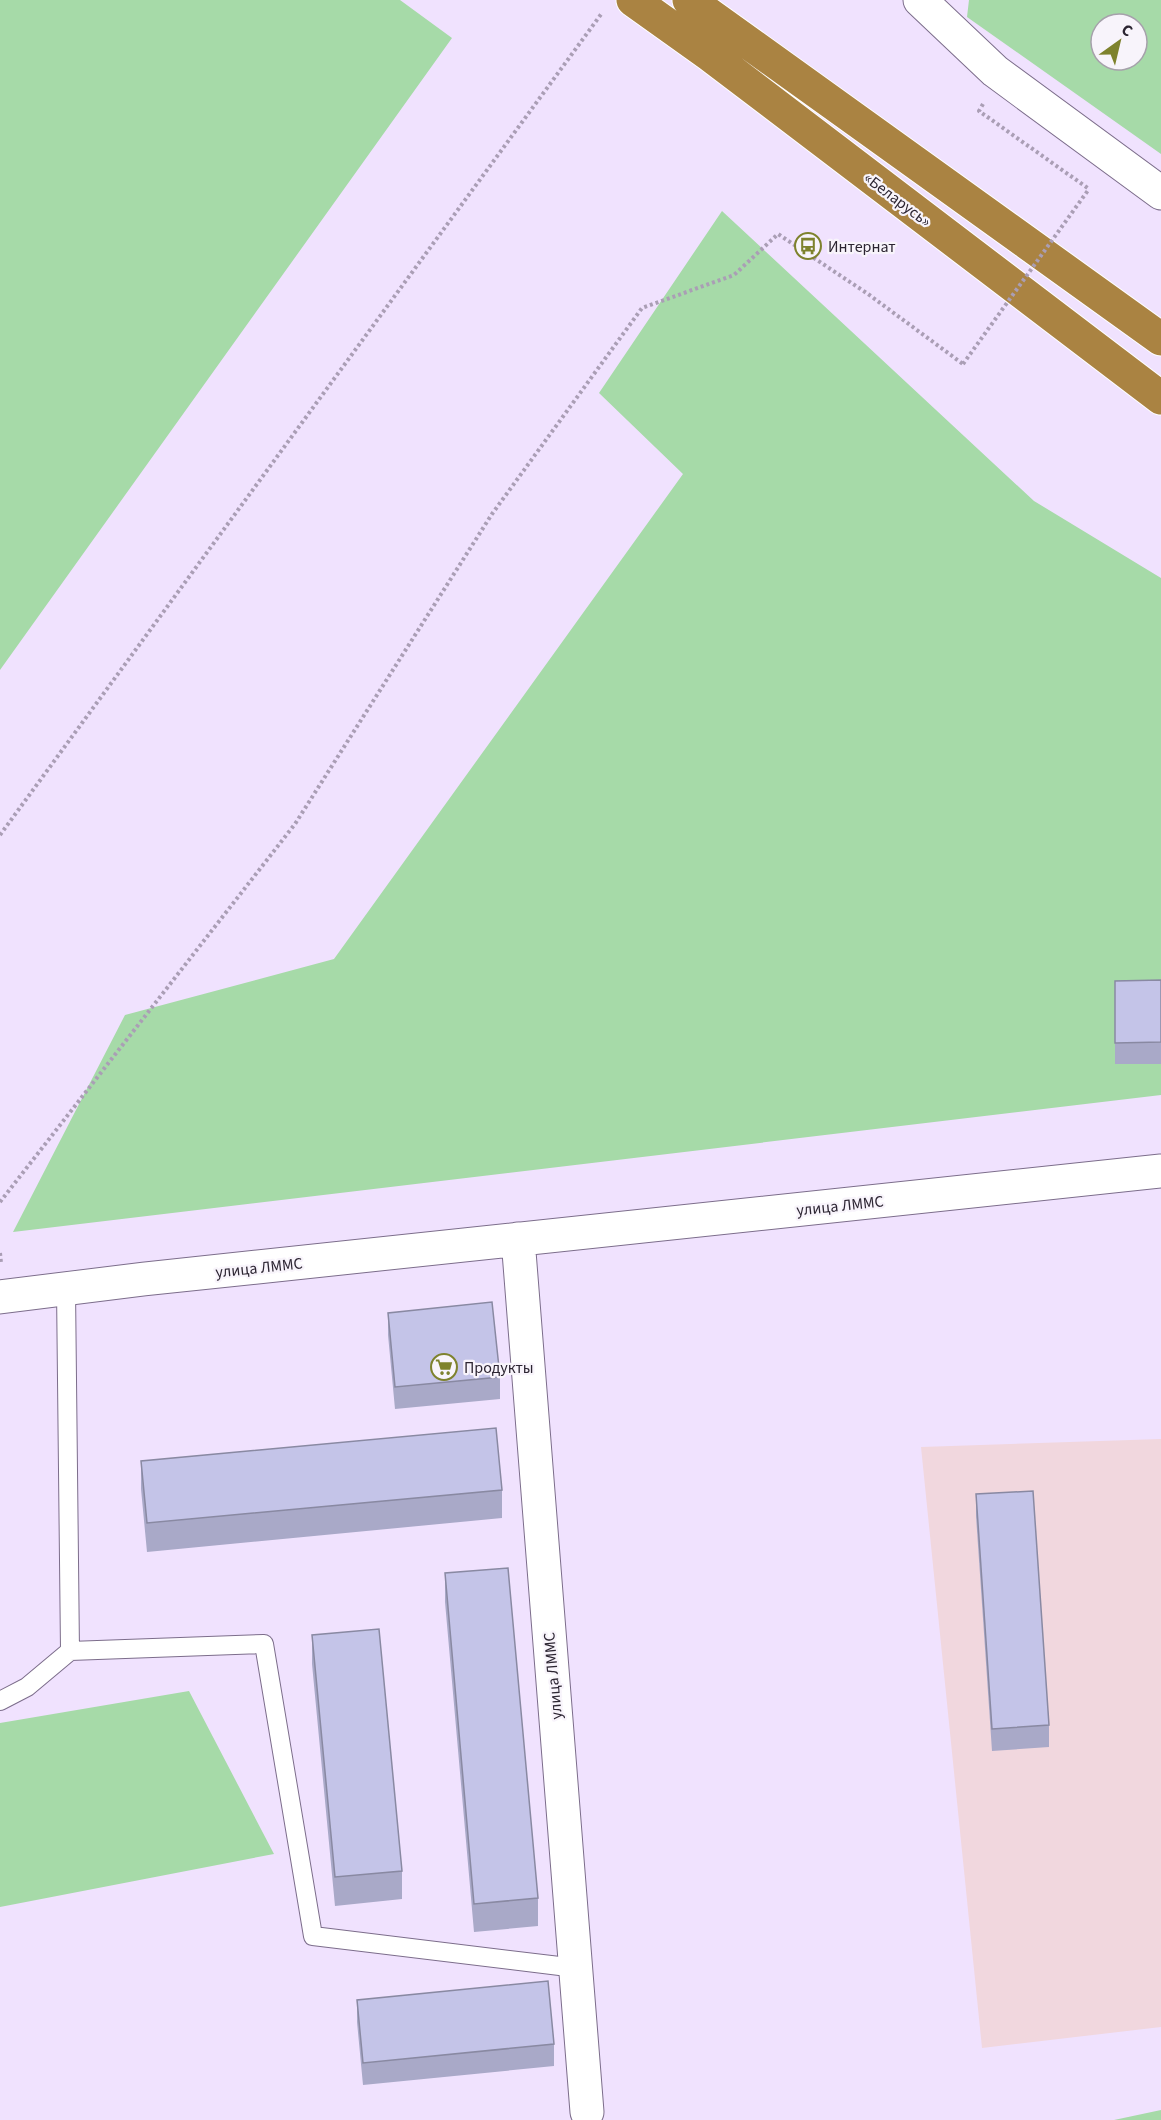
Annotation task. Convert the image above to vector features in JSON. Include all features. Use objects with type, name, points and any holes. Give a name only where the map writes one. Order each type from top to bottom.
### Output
[{"type":"highway","points":[[689,0],[1161,339]]},
{"type":"highway","name":"«Беларусь»","points":[[619,5],[710,55],[1112,363],[1161,398]]},
{"type":"street","points":[[920,0],[1001,75],[1161,193]]},
{"type":"street","points":[[1112,363],[1161,403]]},
{"type":"street","name":"улица ЛММС","points":[[0,1297],[1161,1171]]},
{"type":"street","name":"улица ЛММС","points":[[518,1239],[587,2112]]},
{"type":"lane","points":[[66,1289],[70,1651]]},
{"type":"lane","points":[[0,1701],[27,1687],[70,1651],[264,1644],[313,1936],[576,1968]]},
{"type":"path","points":[[0,835],[619,5]]},
{"type":"path","points":[[0,1202],[295,824],[492,514],[642,308],[734,275],[778,234],[868,294],[963,364],[1089,189],[979,111]]},
{"type":"shaded area","points":[[1161,1439],[1161,2027],[982,2048],[921,1447]]},
{"type":"green space","points":[[0,0],[400,0],[452,38],[0,670]]},
{"type":"green space","points":[[969,0],[1161,0],[1161,154],[967,17]]},
{"type":"green space","points":[[722,211],[1034,501],[1161,578],[1161,1095],[13,1232],[125,1015],[334,959],[683,474],[599,393]]},
{"type":"green space","points":[[189,1691],[274,1854],[0,1907],[0,1723]]},
{"type":"green space","points":[[1161,2110],[1161,2120],[1114,2120]]},
{"type":"building","points":[[1161,980],[1161,1042],[1115,1043],[1115,981]]},
{"type":"building","name":"Продукты","points":[[492,1302],[500,1377],[395,1387],[388,1313]]},
{"type":"building","points":[[496,1428],[502,1490],[147,1523],[141,1461]]},
{"type":"building","points":[[1033,1491],[1049,1725],[992,1729],[976,1494]]},
{"type":"building","points":[[508,1568],[538,1898],[474,1904],[445,1573]]},
{"type":"building","points":[[379,1629],[402,1871],[335,1877],[312,1635]]},
{"type":"building","points":[[548,1981],[554,2044],[363,2063],[357,2000]]},
{"type":"place","name":"Интернат","points":[[808,246]]},
{"type":"place","name":"Продукты","points":[[444,1367]]}]
